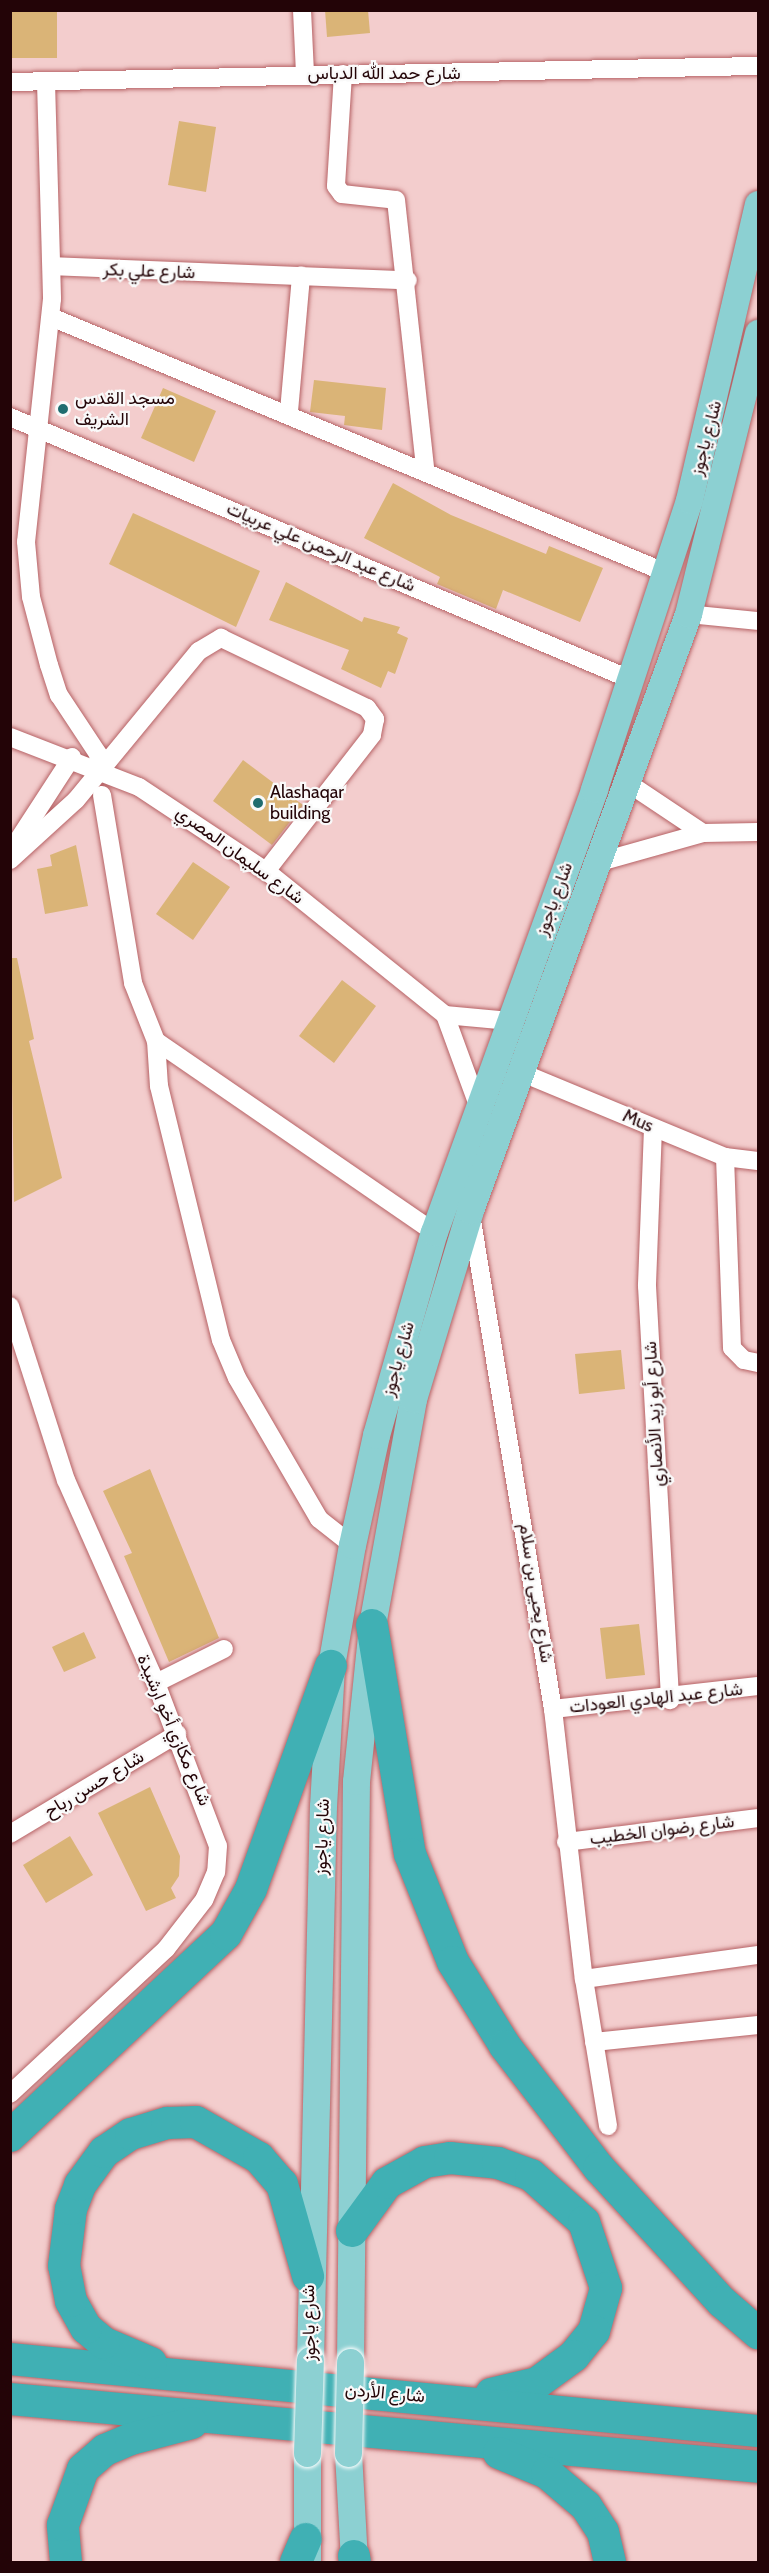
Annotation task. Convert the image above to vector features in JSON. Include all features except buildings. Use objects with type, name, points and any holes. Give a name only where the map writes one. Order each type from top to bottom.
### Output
[{"type":"highway","points":[[372,1625],[410,1854],[453,1962],[505,2046],[599,2168],[722,2302],[759,2333]]},
{"type":"highway","points":[[10,2136],[226,1934],[251,1889],[331,1666]]},
{"type":"highway","points":[[189,2375],[104,2343],[86,2328],[71,2301],[64,2266],[71,2209],[91,2168],[111,2146],[149,2126],[186,2121],[234,2140],[282,2184],[309,2276]]},
{"type":"highway","points":[[352,2231],[387,2183],[425,2162],[450,2157],[498,2163],[531,2175],[584,2222],[606,2288],[594,2331],[574,2356],[537,2383],[467,2400]]},
{"type":"highway","name":"شارع الأردن","points":[[10,2359],[467,2400],[759,2431]]},
{"type":"highway","points":[[10,2399],[759,2467]]},
{"type":"highway","points":[[66,2562],[63,2524],[83,2469],[131,2439],[222,2417]]},
{"type":"highway","points":[[458,2439],[523,2461],[565,2486],[603,2532],[610,2562]]},
{"type":"main road","name":"شارع ياجوز","points":[[303,2555],[310,2360],[309,2276],[331,1666],[352,1545],[376,1435],[434,1232],[632,680],[667,573],[704,450],[759,204]]},
{"type":"main road","name":"شارع ياجوز","points":[[355,2560],[348,2453],[356,1781],[372,1625],[414,1399],[470,1210],[688,614],[759,333]]},
{"type":"street","points":[[302,10],[305,73]]},
{"type":"street","name":"شارع حمد الله الدباس","points":[[10,82],[305,73],[759,66]]},
{"type":"street","points":[[343,74],[336,186],[342,194],[396,201],[408,280],[425,469]]},
{"type":"street","points":[[46,82],[52,266],[51,317],[41,427],[28,506],[31,597],[59,695],[98,754],[101,770]]},
{"type":"street","name":"شارع علي بكر","points":[[52,266],[408,280]]},
{"type":"street","points":[[289,411],[301,276]]},
{"type":"street","points":[[51,317],[289,411],[667,573]]},
{"type":"street","name":"شارع عبد الرحمن علي عربيات","points":[[10,417],[41,427],[632,680]]},
{"type":"street","points":[[688,614],[759,621]]},
{"type":"street","points":[[10,860],[76,800],[213,639],[231,639],[367,708],[375,719],[372,735],[266,871]]},
{"type":"street","name":"شارع سليمان المصري","points":[[10,737],[72,757],[139,787],[266,871],[445,1015]]},
{"type":"street","points":[[10,852],[72,757]]},
{"type":"street","points":[[628,783],[703,833]]},
{"type":"street","points":[[76,800],[139,787]]},
{"type":"street","points":[[102,795],[133,983],[156,1041],[159,1086],[221,1340],[237,1378],[319,1519],[352,1545]]},
{"type":"street","points":[[596,863],[703,833],[759,832]]},
{"type":"street","points":[[479,1108],[445,1015],[510,1021]]},
{"type":"street","points":[[156,1041],[434,1232]]},
{"type":"street","name":"Mus","points":[[520,1072],[725,1157],[759,1161]]},
{"type":"street","name":"شارع أبو زيد الأنصاري","points":[[653,1128],[647,1286],[670,1700]]},
{"type":"street","points":[[725,1157],[732,1348],[744,1360],[759,1363]]},
{"type":"street","name":"شارع يحيى بن سلام","points":[[470,1210],[553,1709],[584,1979],[608,2126]]},
{"type":"street","name":"شارع مكازي أخو ارشيدة","points":[[10,1306],[66,1480],[156,1683],[218,1846],[216,1872],[204,1900],[136,1980],[10,2094]]},
{"type":"street","points":[[156,1683],[224,1648]]},
{"type":"street","name":"شارع عبد الهادي العودات","points":[[553,1709],[670,1700],[759,1686]]},
{"type":"street","name":"شارع حسن رباح","points":[[12,1830],[177,1734]]},
{"type":"street","name":"شارع رضوان الخطيب","points":[[567,1842],[759,1818]]},
{"type":"street","points":[[584,1979],[759,1955]]},
{"type":"street","points":[[594,2042],[759,2025]]},
{"type":"place","name":"مسجد القدس الشريف","points":[[63,409]]},
{"type":"place","name":"Alashaqar building","points":[[258,803]]}]
